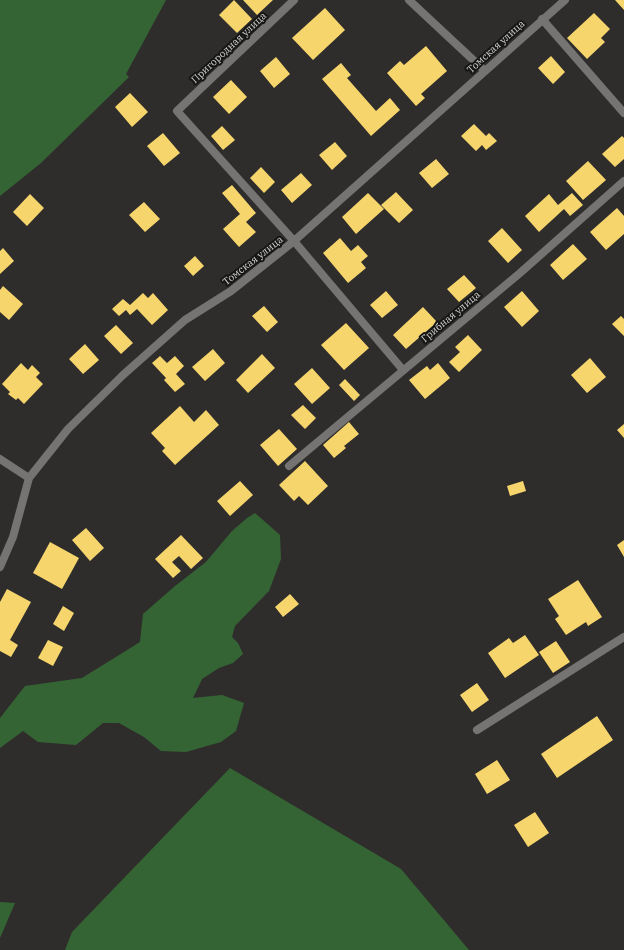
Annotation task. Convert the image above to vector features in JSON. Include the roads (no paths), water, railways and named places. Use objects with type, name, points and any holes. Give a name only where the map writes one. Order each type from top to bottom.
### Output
[{"type":"street","name":"Пригородная улица","points":[[294,0],[177,111],[294,241]]},
{"type":"street","points":[[409,0],[485,71]]},
{"type":"street","name":"Томская улица","points":[[0,568],[13,537],[29,478],[68,429],[129,370],[185,320],[231,291],[294,241],[565,0]]},
{"type":"street","points":[[542,19],[624,113]]},
{"type":"street","name":"Грибная улица","points":[[290,466],[520,273],[624,181]]},
{"type":"street","points":[[294,241],[403,370]]},
{"type":"street","points":[[0,460],[29,478]]},
{"type":"street","points":[[477,730],[624,638]]}]
